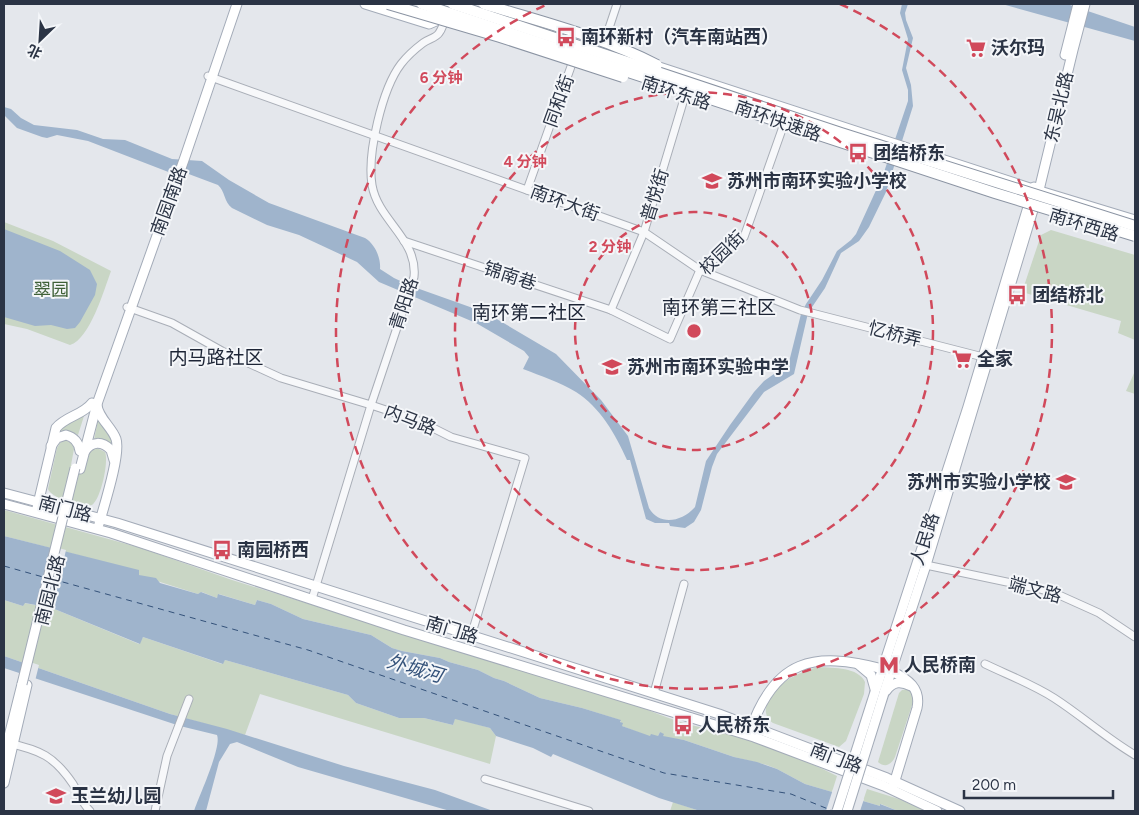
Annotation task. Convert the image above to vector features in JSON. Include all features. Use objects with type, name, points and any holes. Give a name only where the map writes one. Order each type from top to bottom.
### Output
[{"type":"highway","points":[[388,4],[629,78],[686,85]]},
{"type":"highway","name":"南环快速路","points":[[422,4],[1135,226]]},
{"type":"highway","name":"南环快速路","points":[[453,4],[995,192],[1135,236]]},
{"type":"highway","points":[[484,4],[636,54],[686,85]]},
{"type":"main road","name":"南园南路","points":[[210,76],[232,4]]},
{"type":"main road","name":"南园南路","points":[[96,400],[237,4]]},
{"type":"main road","points":[[365,4],[429,24],[444,17]]},
{"type":"main road","name":"南环东路","points":[[404,4],[574,59],[789,109],[1036,190]]},
{"type":"main road","name":"南环东路","points":[[463,4],[602,48],[782,128],[1030,208]]},
{"type":"main road","points":[[493,4],[529,16],[540,28]]},
{"type":"main road","name":"东吴北路","points":[[1030,208],[1081,5]]},
{"type":"main road","name":"南环西路","points":[[1036,190],[1135,220]]},
{"type":"main road","name":"南环西路","points":[[1030,208],[1135,241]]},
{"type":"main road","name":"人民路","points":[[887,670],[926,565],[1030,208]]},
{"type":"main road","name":"人民路","points":[[847,811],[880,692],[986,357]]},
{"type":"main road","points":[[36,513],[54,430],[58,425],[88,408],[96,400]]},
{"type":"main road","points":[[96,400],[98,412],[113,432],[117,443],[114,465],[98,529]]},
{"type":"main road","name":"南园北路","points":[[4,756],[25,685],[96,400]]},
{"type":"main road","points":[[50,449],[57,438],[66,435],[77,442],[82,451],[94,444],[104,445],[112,452],[114,465]]},
{"type":"main road","name":"南门路","points":[[4,493],[101,518],[654,693],[893,785]]},
{"type":"main road","name":"南门路","points":[[4,504],[98,529],[404,630],[750,730]]},
{"type":"main road","points":[[750,730],[764,699],[775,684],[788,673],[814,662],[825,660],[850,661],[887,670],[904,677],[915,688],[918,697],[917,708],[893,785]]},
{"type":"main road","points":[[850,661],[872,675],[880,692],[895,683],[905,683],[915,688]]},
{"type":"main road","name":"人民路","points":[[837,811],[880,692]]},
{"type":"main road","name":"南园北路","points":[[4,783],[8,743]]},
{"type":"main road","points":[[893,785],[937,811]]},
{"type":"main road","points":[[893,785],[960,811]]},
{"type":"street","name":"青阳路","points":[[312,599],[371,405],[414,276],[414,260],[404,241],[385,218],[375,197],[372,185],[372,156],[379,118],[392,78],[411,52],[425,41],[438,35],[449,4]]},
{"type":"street","points":[[602,48],[618,4]]},
{"type":"street","name":"同和街","points":[[526,190],[580,41]]},
{"type":"street","name":"南环大街","points":[[210,76],[644,232],[700,270],[800,310]]},
{"type":"street","name":"普悦街","points":[[611,310],[644,232],[686,85]]},
{"type":"street","name":"校园街","points":[[670,339],[700,270],[744,237],[789,109]]},
{"type":"street","name":"锦南巷","points":[[404,241],[611,310],[670,339]]},
{"type":"street","name":"内马路","points":[[128,307],[172,323],[222,351],[281,378],[419,421],[451,437],[525,458],[470,636]]},
{"type":"street","name":"忆桥弄","points":[[800,310],[986,357]]},
{"type":"street","name":"端文路","points":[[926,565],[1059,594],[1099,613],[1135,638]]},
{"type":"street","points":[[654,693],[684,584]]},
{"type":"street","points":[[985,664],[1027,683],[1055,699],[1113,743],[1135,755]]},
{"type":"street","points":[[155,811],[168,756],[189,699]]},
{"type":"street","points":[[8,743],[36,750],[52,759],[62,768],[84,805],[90,811]]},
{"type":"street","points":[[485,779],[589,811]]},
{"type":"green space","name":"翠园","points":[[4,222],[53,241],[111,271],[90,324],[77,341],[70,345],[27,329],[4,324]]},
{"type":"green space","points":[[1051,230],[1135,255],[1135,340],[1118,333],[1121,321],[1022,292],[1041,235]]},
{"type":"green space","points":[[1135,371],[1135,394],[1126,391]]},
{"type":"green space","points":[[84,416],[78,435],[69,431],[60,432],[63,426]]},
{"type":"green space","points":[[98,420],[109,432],[113,447],[103,439],[94,440]]},
{"type":"green space","points":[[65,440],[72,443],[74,449],[71,465],[85,469],[90,451],[97,448],[105,452],[106,463],[103,480],[92,505],[68,502],[55,496],[48,489],[57,448]]},
{"type":"green space","points":[[4,510],[141,548],[232,580],[632,704],[684,723],[760,744],[837,776],[832,792],[805,784],[767,765],[734,757],[684,740],[668,738],[662,736],[660,732],[658,736],[650,737],[622,726],[620,720],[540,698],[478,670],[440,658],[392,648],[371,635],[303,619],[271,604],[257,600],[255,605],[219,594],[217,598],[202,592],[198,594],[138,575],[139,571],[4,536]]},
{"type":"green space","points":[[4,600],[23,606],[24,603],[52,608],[139,644],[143,637],[222,664],[225,660],[348,695],[356,703],[399,718],[424,718],[453,725],[455,718],[490,728],[496,736],[490,764],[260,694],[245,735],[170,714],[4,656]]},
{"type":"green space","points":[[819,667],[851,671],[857,673],[865,682],[864,694],[846,741],[839,747],[773,723],[766,714],[769,698],[780,685],[803,672]]},
{"type":"green space","points":[[907,689],[913,693],[914,699],[895,757],[890,764],[883,765],[878,762],[899,693]]},
{"type":"green space","points":[[867,789],[899,799],[926,811],[898,811],[881,804],[880,806],[863,801]]},
{"type":"green space","points":[[673,802],[700,811],[670,811]]},
{"type":"water","points":[[902,4],[908,4],[905,13],[906,20],[913,38],[906,68],[911,85],[913,106],[886,192],[869,227],[859,241],[841,253],[825,288],[808,313],[794,374],[764,392],[717,454],[701,510],[694,522],[685,528],[670,526],[669,523],[655,523],[646,519],[630,460],[627,460],[606,422],[593,405],[576,392],[557,382],[523,369],[529,357],[524,351],[476,323],[379,282],[357,262],[299,235],[267,225],[232,208],[227,203],[218,185],[186,173],[184,178],[88,141],[57,135],[47,138],[42,137],[17,128],[4,115],[4,107],[11,109],[21,118],[34,125],[77,130],[103,139],[125,140],[172,159],[202,161],[229,180],[269,203],[365,238],[377,252],[380,269],[394,278],[495,318],[556,354],[601,400],[628,436],[649,508],[659,518],[672,520],[684,516],[695,507],[706,461],[754,392],[774,374],[787,370],[801,314],[837,251],[856,234],[883,175],[908,101],[908,90],[902,70],[908,39],[900,13]]},
{"type":"water","points":[[1002,4],[1067,4],[1135,27],[1135,41]]},
{"type":"water","name":"翠园","points":[[4,229],[60,251],[90,270],[97,284],[95,295],[75,328],[67,329],[51,325],[35,326],[4,317]]},
{"type":"water","name":"外城河","points":[[4,536],[139,570],[139,575],[156,578],[160,583],[198,594],[201,592],[217,598],[218,594],[255,605],[257,600],[271,604],[303,619],[371,635],[392,648],[440,658],[478,670],[540,698],[621,720],[622,726],[650,736],[651,734],[658,736],[660,732],[664,734],[663,736],[684,740],[777,769],[805,784],[880,806],[880,804],[898,811],[700,811],[659,798],[553,754],[551,757],[533,748],[496,736],[490,728],[455,719],[453,725],[424,718],[399,718],[356,703],[348,695],[225,660],[223,664],[143,637],[140,644],[52,608],[25,603],[23,606],[4,600]]},
{"type":"water","points":[[4,656],[170,714],[227,729],[344,766],[435,790],[493,811],[450,811],[298,767],[237,742],[230,744],[219,762],[206,811],[194,811],[213,760],[218,741],[217,735],[180,726],[4,668]]},
{"type":"pier","points":[[51,546],[66,550],[52,611],[37,607]]},
{"type":"pier","points":[[24,660],[39,665],[35,681],[20,677]]},
{"type":"pier","points":[[833,789],[864,799],[860,811],[826,811]]},
{"type":"ferry route","points":[[4,566],[43,577]]},
{"type":"ferry route","points":[[52,579],[308,650],[664,773],[791,794],[833,811]]},
{"type":"place","name":"南环新村（汽车南站西）","points":[[566,37]]},
{"type":"place","name":"沃尔玛","points":[[976,48]]},
{"type":"place","name":"团结桥东","points":[[858,153]]},
{"type":"place","name":"苏州市南环实验小学校","points":[[712,181]]},
{"type":"place","name":"团结桥北","points":[[1017,295]]},
{"type":"place","name":"全家","points":[[962,359]]},
{"type":"place","name":"苏州市南环实验中学","points":[[612,367]]},
{"type":"place","name":"苏州市实验小学校","points":[[1066,482]]},
{"type":"place","name":"南园桥西","points":[[222,550]]},
{"type":"place","name":"人民桥南","points":[[889,665]]},
{"type":"place","name":"人民桥东","points":[[683,725]]},
{"type":"place","name":"玉兰幼儿园","points":[[56,796]]},
{"type":"district","name":"南环第三社区","points":[[719,307]]},
{"type":"district","name":"南环第二社区","points":[[529,312]]},
{"type":"district","name":"内马路社区","points":[[216,357]]}]
